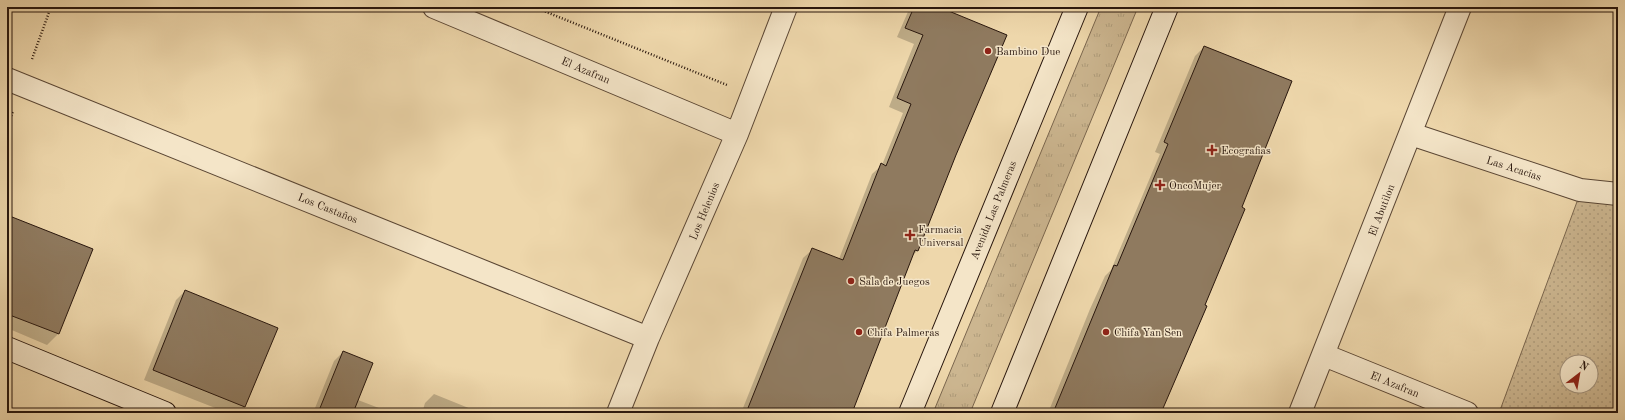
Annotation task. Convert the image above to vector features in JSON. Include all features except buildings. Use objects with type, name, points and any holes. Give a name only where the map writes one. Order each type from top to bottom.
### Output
[{"type":"street","name":"El Azafran","points":[[434,7],[737,134]]},
{"type":"street","name":"Los Helenios","points":[[618,413],[648,338],[737,134],[786,7]]},
{"type":"street","name":"Avenida Las Palmeras","points":[[910,413],[1077,7]]},
{"type":"street","points":[[1002,413],[1167,7]]},
{"type":"street","name":"El Abutilon","points":[[1300,413],[1460,7]]},
{"type":"street","name":"Los Castaños","points":[[7,79],[648,338]]},
{"type":"street","name":"Las Acacias","points":[[1411,134],[1580,190],[1618,194]]},
{"type":"street","points":[[7,348],[164,413]]},
{"type":"street","name":"El Azafran","points":[[1324,354],[1467,413]]},
{"type":"path","points":[[534,7],[727,85],[730,78]]},
{"type":"green space","points":[[1101,7],[1138,7],[970,413],[933,413]]},
{"type":"green space","points":[[1618,194],[1618,413],[1499,413],[1578,199]]},
{"type":"place","name":"Bambino Due","points":[[988,51]]},
{"type":"place","name":"Ecografias","points":[[1212,150]]},
{"type":"place","name":"OncoMujer","points":[[1160,185]]},
{"type":"place","name":"Farmacia Universal","points":[[910,235]]},
{"type":"place","name":"Sala de Juegos","points":[[851,281]]},
{"type":"place","name":"Chifa Palmeras","points":[[859,332]]},
{"type":"place","name":"Chifa Yan Sen","points":[[1106,332]]}]
